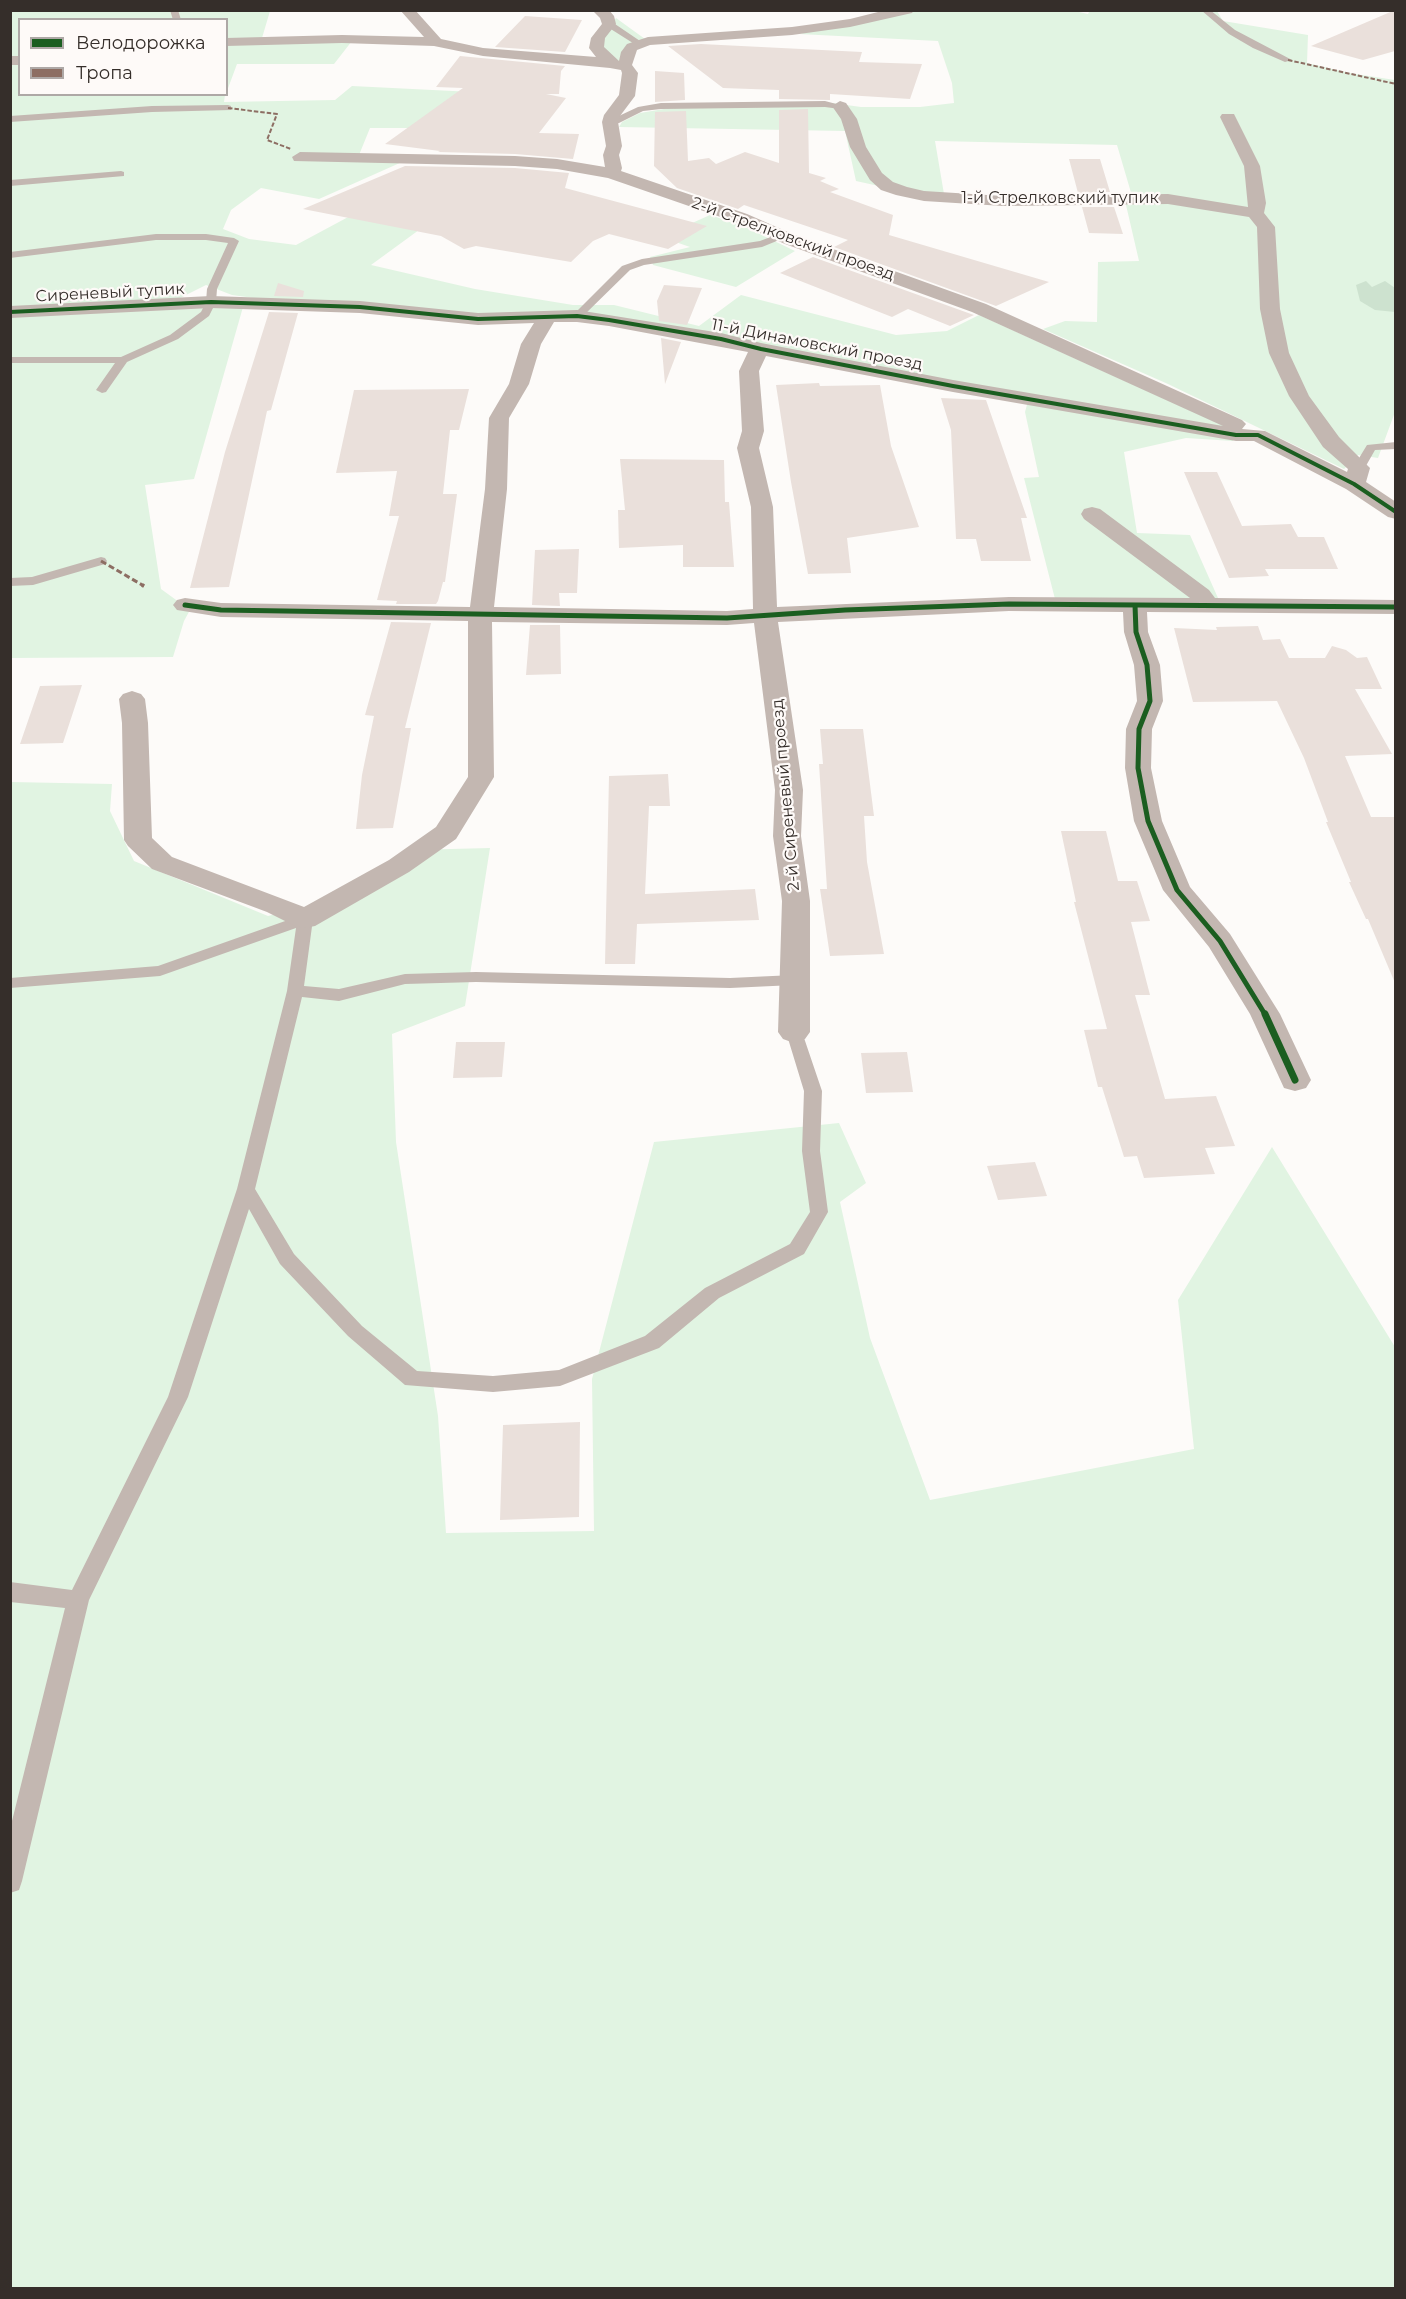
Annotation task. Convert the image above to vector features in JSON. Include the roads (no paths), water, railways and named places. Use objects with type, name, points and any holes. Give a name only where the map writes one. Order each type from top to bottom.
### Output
[{"type":"street","points":[[407,10],[434,39],[434,42]]},
{"type":"street","points":[[599,10],[607,16],[609,24],[598,38],[596,48],[616,64],[626,67],[630,73],[627,96],[612,115],[610,122],[615,146],[611,155],[614,168],[611,173]]},
{"type":"street","points":[[228,42],[342,39],[434,42],[483,52],[616,64],[626,63],[628,52],[639,43],[792,31],[850,23],[907,10]]},
{"type":"street","name":"1-й Стрелковский тупик","points":[[840,106],[849,119],[858,147],[876,176],[887,186],[924,196],[1003,201],[1168,199],[1256,213]]},
{"type":"street","points":[[1228,117],[1252,166],[1257,203],[1256,213],[1266,227],[1270,309],[1279,353],[1299,396],[1330,442],[1357,476]]},
{"type":"street","name":"2-й Стрелковский проезд","points":[[300,157],[515,161],[557,164],[611,173],[741,218],[781,236],[979,308],[1159,387],[1258,435]]},
{"type":"street","name":"11-й Динамовский проезд","points":[[211,302],[360,308],[478,319],[578,316],[721,339],[760,349],[953,386],[1236,435],[1258,435],[1357,476],[1395,512]]},
{"type":"street","name":"Сиреневый тупик","points":[[10,312],[211,302]]},
{"type":"street","points":[[132,699],[135,723],[138,840],[162,863],[277,906],[305,920],[399,866],[446,833],[480,777],[478,631],[482,615],[496,489],[499,418],[519,384],[531,344],[543,327],[545,318]]},
{"type":"street","name":"2-й Сиреневый проезд","points":[[760,349],[753,357],[749,371],[753,431],[747,448],[762,507],[766,632],[789,790],[787,836],[796,901],[794,1032]]},
{"type":"street","points":[[1092,514],[1201,595],[1208,604]]},
{"type":"street","points":[[185,605],[221,610],[728,618],[845,610],[1009,604],[1395,607]]},
{"type":"street","points":[[1135,605],[1136,632],[1147,665],[1150,701],[1139,729],[1138,768],[1148,820],[1177,890],[1220,941],[1265,1014],[1295,1080]]},
{"type":"lane","points":[[1205,10],[1232,32],[1288,60]]},
{"type":"lane","points":[[609,24],[639,43]]},
{"type":"lane","points":[[622,102],[662,106],[825,104],[840,106]]},
{"type":"lane","points":[[610,122],[641,109],[662,106]]},
{"type":"lane","points":[[10,119],[152,109],[228,108]]},
{"type":"lane","points":[[10,183],[121,174]]},
{"type":"lane","points":[[578,316],[626,268],[642,262],[762,244],[781,236]]},
{"type":"lane","points":[[10,255],[156,237],[206,237],[234,241],[212,289],[211,302],[205,315],[174,337],[123,360],[10,360]]},
{"type":"lane","points":[[102,390],[123,360]]},
{"type":"lane","points":[[1357,476],[1371,447],[1395,445]]},
{"type":"lane","points":[[10,582],[33,581],[101,561]]},
{"type":"lane","points":[[10,983],[160,971],[305,920],[295,991],[246,1189],[178,1397],[78,1600],[10,1881]]},
{"type":"lane","points":[[295,991],[339,995],[405,979],[476,977],[730,983],[794,980]]},
{"type":"lane","points":[[246,1189],[287,1259],[355,1331],[412,1379],[493,1384],[560,1378],[652,1342],[712,1293],[797,1249],[819,1212],[811,1151],[813,1091],[794,1032]]},
{"type":"lane","points":[[10,1592],[78,1600]]}]
